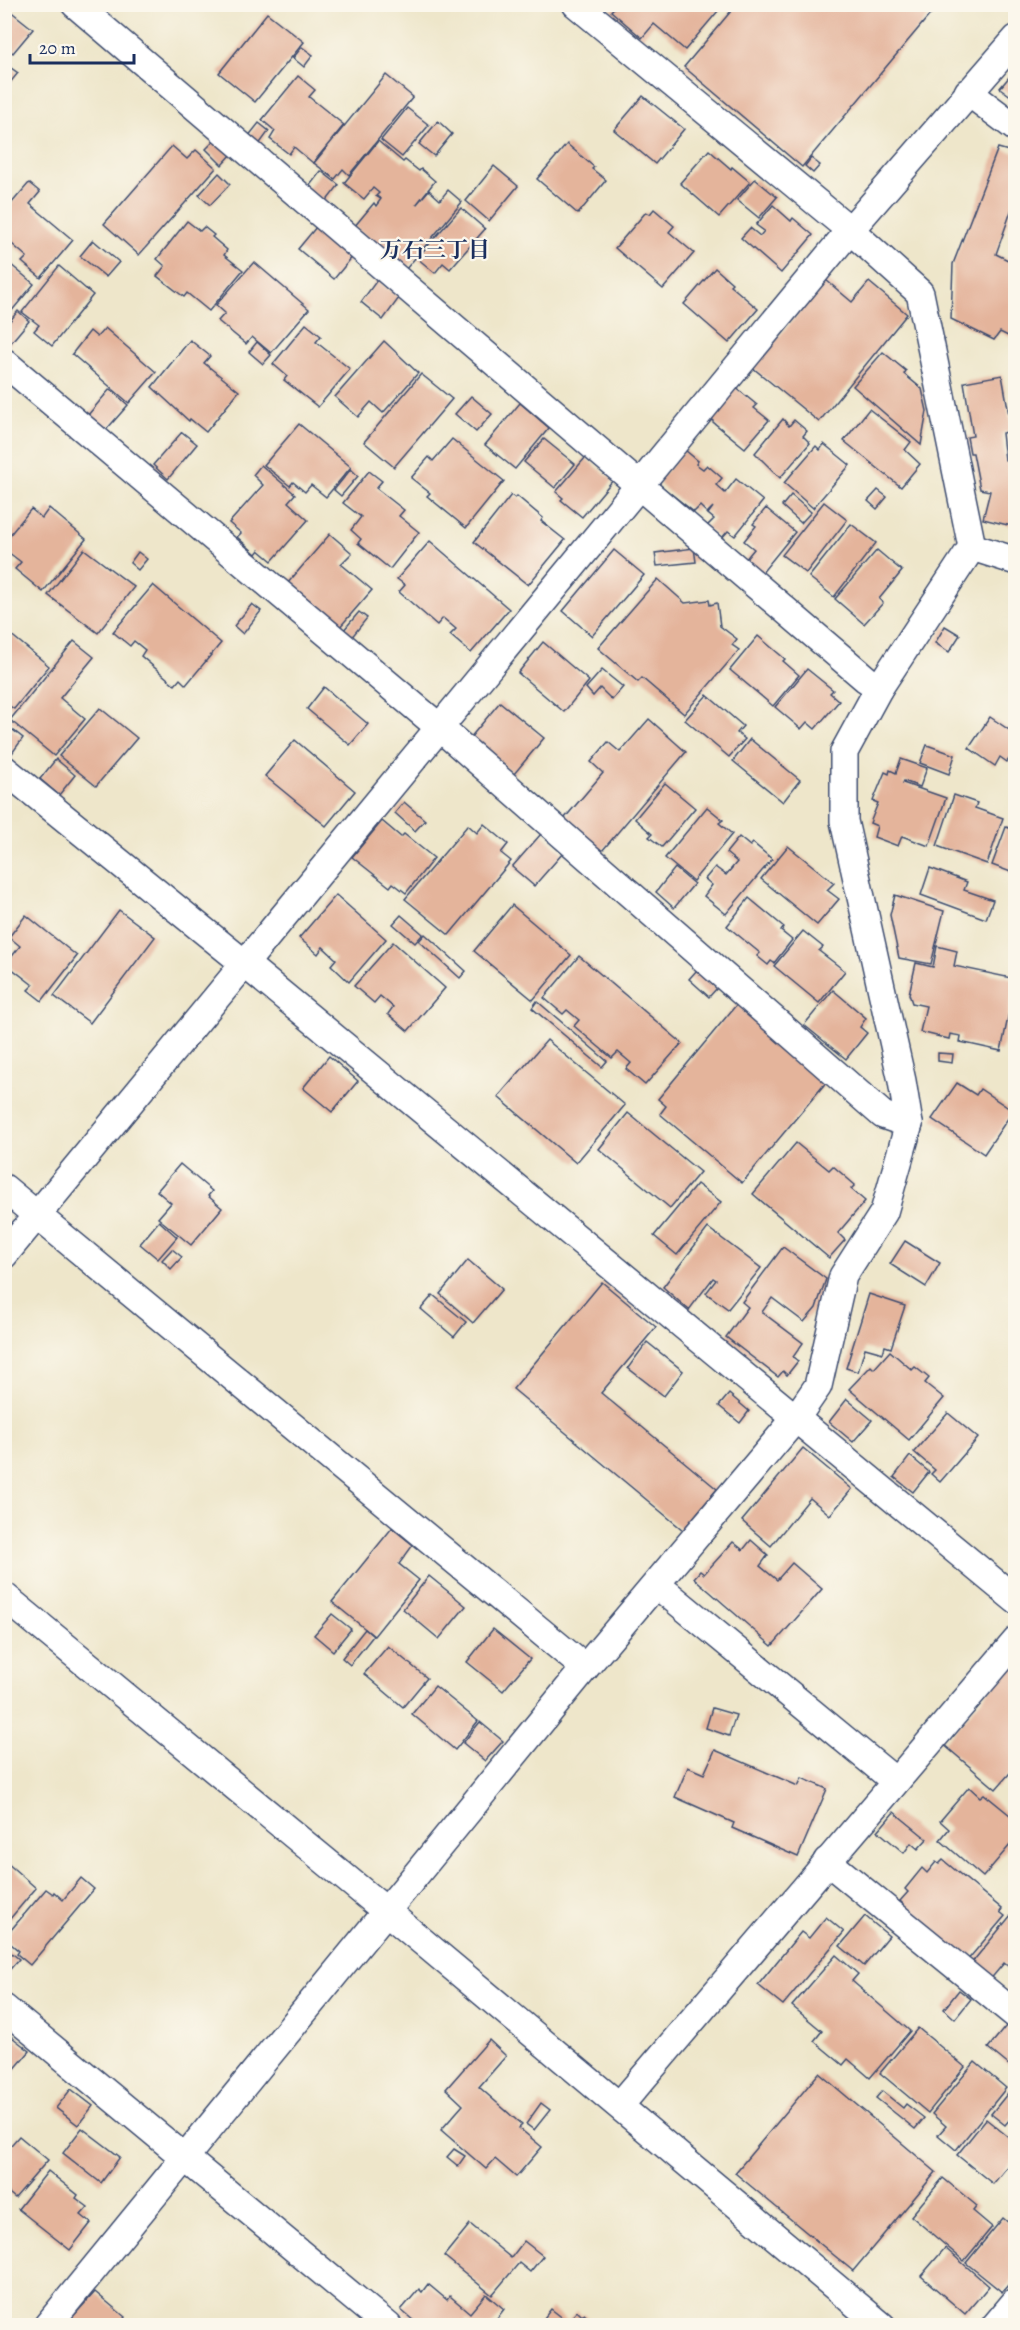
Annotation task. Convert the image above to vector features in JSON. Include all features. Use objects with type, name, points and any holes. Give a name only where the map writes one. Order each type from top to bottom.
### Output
[{"type":"street","points":[[75,4],[879,688]]},
{"type":"street","points":[[46,2325],[585,1668],[796,1418],[818,1386],[843,1276],[884,1212],[909,1124],[902,1081],[844,821],[844,752],[879,688],[972,547],[920,293],[850,230],[576,4]]},
{"type":"street","points":[[4,1255],[850,230],[1016,39]]},
{"type":"street","points":[[968,92],[1016,128]]},
{"type":"street","points":[[4,362],[439,727],[883,1115],[909,1124]]},
{"type":"street","points":[[972,547],[1016,561]]},
{"type":"street","points":[[4,770],[245,964],[1016,1600]]},
{"type":"street","points":[[4,1188],[585,1668]]},
{"type":"street","points":[[657,1585],[895,1780]]},
{"type":"street","points":[[4,1596],[620,2105],[882,2325]]},
{"type":"street","points":[[620,2105],[895,1780],[1016,1641]]},
{"type":"street","points":[[827,1861],[1016,2015]]},
{"type":"street","points":[[4,2008],[388,2325]]},
{"type":"street","points":[[995,2325],[1016,2301]]},
{"type":"building","points":[[617,4],[724,4],[685,50],[654,24],[642,38],[611,11]]},
{"type":"building","points":[[737,4],[926,4],[933,11],[802,167],[684,67]]},
{"type":"building","points":[[4,6],[33,29],[13,53],[4,46]]},
{"type":"building","points":[[267,13],[304,42],[255,102],[219,73]]},
{"type":"building","points":[[302,47],[313,55],[304,67],[293,58]]},
{"type":"building","points":[[4,63],[18,73],[4,90]]},
{"type":"building","points":[[1016,69],[1016,100],[1000,88]]},
{"type":"building","points":[[386,75],[413,97],[349,175],[343,169],[335,179],[314,163]]},
{"type":"building","points":[[298,76],[315,90],[309,97],[344,125],[313,163],[294,147],[289,154],[270,139],[275,131],[262,120]]},
{"type":"building","points":[[643,96],[684,129],[655,164],[614,130]]},
{"type":"building","points":[[407,108],[429,125],[402,157],[381,140]]},
{"type":"building","points":[[438,121],[452,134],[434,156],[419,144]]},
{"type":"building","points":[[259,123],[269,131],[258,146],[247,138]]},
{"type":"building","points":[[215,140],[232,154],[222,165],[206,149]]},
{"type":"building","points":[[378,141],[403,162],[405,160],[419,171],[421,169],[435,181],[416,205],[429,190],[440,200],[448,190],[462,202],[406,269],[354,227],[374,203],[376,206],[381,199],[376,196],[379,193],[373,188],[364,199],[344,183]]},
{"type":"building","points":[[567,144],[606,180],[578,214],[537,179]]},
{"type":"building","points":[[172,146],[187,159],[196,150],[216,168],[139,255],[104,224]]},
{"type":"building","points":[[998,148],[1016,153],[1016,197],[996,254],[1016,264],[1016,340],[1000,332],[994,340],[951,319],[953,264]]},
{"type":"building","points":[[709,150],[750,182],[719,217],[680,183]]},
{"type":"building","points":[[811,158],[820,165],[813,173],[805,166]]},
{"type":"building","points":[[494,166],[518,186],[489,221],[466,201]]},
{"type":"building","points":[[321,171],[339,185],[325,203],[307,189]]},
{"type":"building","points":[[219,173],[230,184],[210,205],[199,195]]},
{"type":"building","points":[[755,179],[777,197],[759,218],[737,200]]},
{"type":"building","points":[[29,183],[40,192],[30,204],[73,240],[41,278],[22,262],[27,257],[5,238],[5,232],[12,223],[4,217],[4,200],[10,205]]},
{"type":"building","points":[[773,205],[791,221],[793,218],[813,235],[781,273],[741,238],[750,228],[760,236],[764,231],[756,225]]},
{"type":"building","points":[[461,208],[485,229],[450,269],[443,263],[435,273],[417,258]]},
{"type":"building","points":[[654,209],[674,226],[669,232],[694,253],[663,289],[615,248],[646,212],[650,214]]},
{"type":"building","points":[[187,221],[200,231],[204,227],[214,235],[212,237],[227,250],[224,255],[243,270],[209,311],[187,293],[184,297],[157,276],[165,266],[157,259]]},
{"type":"building","points":[[317,226],[353,256],[334,279],[298,249]]},
{"type":"building","points":[[93,240],[119,262],[106,277],[80,256]]},
{"type":"building","points":[[4,259],[34,284],[10,313],[4,308]]},
{"type":"building","points":[[254,262],[309,309],[271,353],[252,337],[246,344],[218,321],[225,313],[216,305]]},
{"type":"building","points":[[59,266],[93,295],[52,346],[34,331],[39,325],[22,312]]},
{"type":"building","points":[[715,268],[732,283],[730,285],[758,309],[729,343],[684,304]]},
{"type":"building","points":[[377,280],[399,298],[383,320],[361,302]]},
{"type":"building","points":[[826,280],[852,302],[869,282],[907,314],[819,422],[753,368]]},
{"type":"building","points":[[18,311],[29,321],[8,346],[4,344],[4,328]]},
{"type":"building","points":[[306,324],[321,336],[316,342],[350,369],[318,407],[284,380],[287,376],[273,364]]},
{"type":"building","points":[[105,328],[156,372],[129,403],[72,354],[90,331],[97,337]]},
{"type":"building","points":[[190,340],[210,356],[204,363],[239,391],[206,432],[190,419],[189,421],[152,387]]},
{"type":"building","points":[[384,341],[418,373],[383,413],[371,402],[358,417],[335,397]]},
{"type":"building","points":[[257,342],[271,355],[263,364],[249,352]]},
{"type":"building","points":[[883,352],[906,371],[904,374],[922,389],[927,411],[921,445],[853,386]]},
{"type":"building","points":[[421,374],[452,399],[394,467],[364,442]]},
{"type":"building","points":[[1002,375],[1012,431],[1002,433],[1005,460],[1016,463],[1016,527],[983,519],[990,491],[980,489],[973,453],[970,453],[967,437],[973,436],[964,382]]},
{"type":"building","points":[[735,387],[757,405],[754,408],[769,420],[745,448],[713,422],[712,415]]},
{"type":"building","points":[[110,389],[128,405],[106,430],[88,415]]},
{"type":"building","points":[[471,396],[492,414],[476,432],[455,414]]},
{"type":"building","points":[[520,403],[549,428],[515,469],[485,445]]},
{"type":"building","points":[[869,409],[911,442],[905,450],[920,464],[901,487],[844,441]]},
{"type":"building","points":[[783,419],[789,426],[794,420],[807,431],[803,436],[810,443],[780,478],[755,453]]},
{"type":"building","points":[[299,424],[351,467],[326,497],[311,485],[305,492],[293,482],[290,486],[264,465]]},
{"type":"building","points":[[182,432],[197,444],[168,479],[153,465]]},
{"type":"building","points":[[452,439],[504,481],[466,528],[427,496],[430,493],[411,478],[429,457],[433,461]]},
{"type":"building","points":[[544,439],[575,464],[555,488],[524,462]]},
{"type":"building","points":[[824,444],[850,465],[813,508],[784,483],[816,446],[820,450]]},
{"type":"building","points":[[685,450],[698,461],[696,464],[703,469],[707,465],[722,478],[716,485],[725,493],[736,479],[763,501],[735,536],[728,531],[721,539],[706,527],[714,519],[708,514],[713,507],[707,513],[700,506],[694,512],[660,485],[660,478]]},
{"type":"building","points":[[585,458],[613,480],[582,517],[561,500],[563,498],[556,492]]},
{"type":"building","points":[[261,465],[295,494],[288,502],[308,520],[272,561],[259,550],[256,554],[237,537],[241,533],[229,523],[263,485],[253,475]]},
{"type":"building","points":[[351,469],[358,476],[341,496],[334,490]]},
{"type":"building","points":[[369,471],[382,481],[376,488],[404,510],[399,516],[419,532],[390,569],[358,543],[361,539],[351,530],[361,517],[343,503]]},
{"type":"building","points":[[878,490],[887,497],[877,509],[868,501]]},
{"type":"building","points":[[511,495],[515,498],[517,496],[543,518],[541,521],[565,540],[528,585],[474,542]]},
{"type":"building","points":[[791,495],[811,512],[801,523],[782,506]]},
{"type":"building","points":[[824,502],[847,520],[806,573],[782,555]]},
{"type":"building","points":[[49,508],[86,539],[43,592],[15,569],[21,562],[4,549],[4,542],[31,509],[42,518]]},
{"type":"building","points":[[766,508],[795,532],[761,574],[745,560],[754,549],[744,541],[756,526],[753,524]]},
{"type":"building","points":[[851,524],[876,543],[834,597],[809,577]]},
{"type":"building","points":[[330,534],[352,553],[341,564],[372,590],[339,628],[287,584]]},
{"type":"building","points":[[430,541],[509,609],[471,653],[450,635],[456,629],[443,618],[437,625],[399,592],[405,585],[397,579]]},
{"type":"building","points":[[694,548],[696,562],[657,566],[655,553]]},
{"type":"building","points":[[84,549],[134,587],[98,633],[48,595]]},
{"type":"building","points":[[614,550],[644,575],[592,636],[563,611]]},
{"type":"building","points":[[877,550],[902,571],[879,599],[883,603],[864,624],[835,599]]},
{"type":"building","points":[[138,552],[147,559],[138,570],[130,563]]},
{"type":"building","points":[[658,579],[685,603],[709,600],[710,605],[717,603],[720,626],[737,639],[732,645],[739,650],[684,714],[642,678],[638,682],[598,648]]},
{"type":"building","points":[[153,585],[221,643],[186,685],[180,679],[175,685],[141,656],[145,650],[134,641],[130,646],[113,632]]},
{"type":"building","points":[[252,604],[261,611],[243,634],[234,626]]},
{"type":"building","points":[[359,612],[367,618],[351,638],[343,631]]},
{"type":"building","points":[[945,626],[960,635],[949,652],[935,643]]},
{"type":"building","points":[[9,633],[49,666],[14,709],[4,702],[4,638]]},
{"type":"building","points":[[758,636],[785,659],[783,661],[799,675],[773,706],[730,670]]},
{"type":"building","points":[[74,641],[94,657],[60,698],[85,719],[54,756],[10,720]]},
{"type":"building","points":[[543,642],[589,681],[564,712],[518,673]]},
{"type":"building","points":[[807,669],[833,690],[830,693],[839,701],[815,729],[807,722],[801,729],[775,707]]},
{"type":"building","points":[[602,670],[623,687],[612,700],[600,688],[593,696],[586,688]]},
{"type":"building","points":[[324,687],[368,724],[350,745],[307,709]]},
{"type":"building","points":[[707,695],[743,726],[737,733],[745,739],[729,757],[685,720]]},
{"type":"building","points":[[500,702],[544,738],[514,774],[470,738]]},
{"type":"building","points":[[100,708],[137,738],[96,786],[59,756]]},
{"type":"building","points":[[990,717],[1015,734],[1011,740],[1016,743],[1016,749],[1007,762],[1000,757],[995,766],[969,748]]},
{"type":"building","points":[[649,719],[686,752],[602,851],[564,819],[603,773],[591,762],[608,742],[620,752]]},
{"type":"building","points":[[4,723],[23,738],[10,756],[4,752]]},
{"type":"building","points":[[750,739],[800,780],[783,802],[733,761]]},
{"type":"building","points":[[295,740],[355,791],[326,826],[265,776]]},
{"type":"building","points":[[927,745],[955,755],[949,774],[920,763]]},
{"type":"building","points":[[56,759],[75,775],[59,795],[40,779]]},
{"type":"building","points":[[901,759],[927,768],[920,787],[904,781],[903,783],[946,798],[929,846],[902,836],[898,846],[874,837],[877,826],[870,823],[878,803],[873,801],[885,772],[889,774],[890,770],[896,773]]},
{"type":"building","points":[[665,783],[695,808],[662,847],[649,837],[652,834],[635,819]]},
{"type":"building","points":[[954,795],[977,803],[975,808],[1003,818],[987,864],[937,846]]},
{"type":"building","points":[[404,802],[425,820],[415,831],[395,813]]},
{"type":"building","points":[[707,807],[723,820],[719,823],[732,834],[693,881],[665,858]]},
{"type":"building","points":[[382,821],[401,837],[404,834],[434,858],[406,893],[393,883],[390,887],[352,857]]},
{"type":"building","points":[[484,824],[508,844],[501,853],[511,861],[449,935],[405,899],[468,825],[477,833]]},
{"type":"building","points":[[1006,827],[1016,830],[1016,874],[992,865]]},
{"type":"building","points":[[541,834],[563,853],[534,886],[512,867]]},
{"type":"building","points":[[739,837],[750,846],[753,843],[772,859],[726,914],[704,896],[712,885],[705,879],[715,867],[726,875],[737,862],[726,853]]},
{"type":"building","points":[[788,846],[834,883],[827,890],[839,899],[817,925],[761,879]]},
{"type":"building","points":[[675,868],[694,884],[674,908],[656,892]]},
{"type":"building","points":[[930,868],[967,882],[964,890],[993,900],[986,919],[921,895]]},
{"type":"building","points":[[336,895],[386,939],[349,982],[331,965],[336,959],[323,947],[318,954],[299,938]]},
{"type":"building","points":[[895,895],[944,911],[931,964],[899,958],[890,915]]},
{"type":"building","points":[[749,898],[784,927],[781,931],[792,940],[774,963],[771,961],[768,965],[757,956],[760,953],[727,926]]},
{"type":"building","points":[[512,905],[571,955],[533,1000],[474,951]]},
{"type":"building","points":[[119,910],[155,937],[90,1023],[54,996]]},
{"type":"building","points":[[26,915],[77,956],[42,1001],[28,990],[33,985],[6,964],[20,946],[9,937]]},
{"type":"building","points":[[401,915],[423,934],[415,943],[393,924]]},
{"type":"building","points":[[803,931],[823,947],[819,951],[845,971],[819,1003],[774,966]]},
{"type":"building","points":[[425,934],[466,971],[460,978],[419,941]]},
{"type":"building","points":[[393,942],[445,988],[408,1031],[388,1014],[393,1007],[380,996],[374,1003],[354,986]]},
{"type":"building","points":[[937,946],[957,951],[954,966],[1016,979],[1001,1051],[960,1042],[961,1036],[950,1034],[949,1039],[920,1032],[926,1006],[912,1003],[909,994],[916,963],[933,967]]},
{"type":"building","points":[[579,956],[682,1043],[645,1085],[626,1069],[631,1063],[618,1052],[612,1058],[574,1026],[579,1020],[567,1010],[563,1014],[544,998]]},
{"type":"building","points":[[697,970],[717,988],[709,997],[689,979]]},
{"type":"building","points":[[833,990],[866,1018],[860,1027],[867,1033],[846,1059],[804,1025]]},
{"type":"building","points":[[537,1001],[607,1061],[602,1067],[532,1008]]},
{"type":"building","points":[[737,1004],[828,1080],[742,1183],[660,1114],[666,1106],[658,1099]]},
{"type":"building","points":[[547,1040],[625,1105],[576,1163],[498,1097]]},
{"type":"building","points":[[938,1053],[953,1054],[952,1063],[938,1061]]},
{"type":"building","points":[[329,1056],[358,1081],[332,1112],[303,1088]]},
{"type":"building","points":[[957,1083],[976,1095],[980,1089],[1013,1111],[984,1154],[932,1119]]},
{"type":"building","points":[[628,1113],[700,1172],[670,1208],[599,1149]]},
{"type":"building","points":[[796,1143],[829,1170],[833,1166],[855,1185],[851,1189],[865,1201],[838,1233],[845,1240],[829,1258],[753,1194]]},
{"type":"building","points":[[180,1164],[212,1191],[208,1196],[222,1208],[191,1245],[158,1218],[171,1203],[157,1191]]},
{"type":"building","points":[[697,1184],[721,1202],[677,1255],[654,1236]]},
{"type":"building","points":[[159,1221],[177,1237],[158,1259],[140,1244]]},
{"type":"building","points":[[708,1228],[761,1268],[728,1309],[706,1293],[716,1280],[713,1278],[689,1310],[663,1287]]},
{"type":"building","points":[[905,1241],[940,1263],[926,1287],[890,1264]]},
{"type":"building","points":[[783,1247],[826,1279],[816,1308],[804,1322],[772,1298],[762,1312],[803,1343],[793,1357],[798,1361],[787,1375],[783,1371],[778,1377],[726,1337],[748,1307],[742,1302]]},
{"type":"building","points":[[172,1249],[182,1257],[171,1269],[162,1260]]},
{"type":"building","points":[[468,1260],[502,1289],[473,1323],[440,1294]]},
{"type":"building","points":[[602,1282],[656,1327],[601,1393],[717,1489],[683,1530],[513,1389]]},
{"type":"building","points":[[869,1294],[905,1306],[891,1348],[885,1346],[883,1353],[865,1348],[858,1372],[846,1368]]},
{"type":"building","points":[[433,1295],[466,1322],[454,1337],[421,1309]]},
{"type":"building","points":[[647,1342],[683,1371],[664,1396],[628,1368]]},
{"type":"building","points":[[890,1351],[912,1370],[915,1367],[929,1378],[925,1383],[944,1398],[909,1440],[849,1389],[871,1366],[874,1369]]},
{"type":"building","points":[[729,1394],[749,1411],[740,1423],[719,1406]]},
{"type":"building","points":[[847,1399],[872,1420],[853,1442],[829,1422]]},
{"type":"building","points":[[948,1413],[978,1438],[940,1482],[931,1474],[935,1470],[914,1452]]},
{"type":"building","points":[[803,1448],[852,1489],[830,1515],[810,1498],[771,1546],[742,1521]]},
{"type":"building","points":[[910,1456],[929,1472],[913,1492],[894,1477]]},
{"type":"building","points":[[392,1528],[413,1545],[399,1564],[419,1580],[374,1636],[332,1602]]},
{"type":"building","points":[[751,1540],[768,1555],[760,1566],[777,1580],[792,1563],[822,1589],[772,1646],[694,1578],[700,1571],[704,1574],[733,1542],[743,1550]]},
{"type":"building","points":[[429,1576],[466,1606],[439,1639],[403,1609]]},
{"type":"building","points":[[332,1614],[351,1629],[333,1651],[314,1635]]},
{"type":"building","points":[[365,1629],[373,1636],[350,1665],[342,1658]]},
{"type":"building","points":[[493,1629],[530,1659],[503,1691],[467,1662]]},
{"type":"building","points":[[388,1646],[427,1678],[403,1707],[364,1674]]},
{"type":"building","points":[[1013,1663],[1016,1665],[1016,1766],[996,1789],[943,1744]]},
{"type":"building","points":[[435,1686],[478,1721],[455,1750],[412,1714]]},
{"type":"building","points":[[712,1708],[736,1715],[729,1736],[706,1728]]},
{"type":"building","points":[[480,1722],[503,1741],[485,1761],[463,1743]]},
{"type":"building","points":[[715,1750],[798,1786],[802,1778],[827,1789],[798,1857],[732,1828],[734,1823],[675,1797],[688,1767],[704,1774]]},
{"type":"building","points":[[969,1787],[980,1797],[984,1794],[1016,1820],[1016,1838],[983,1877],[940,1840],[949,1829],[940,1821]]},
{"type":"building","points":[[894,1812],[927,1839],[918,1849],[911,1843],[904,1853],[878,1831]]},
{"type":"building","points":[[943,1860],[1002,1909],[1000,1912],[1005,1916],[966,1962],[900,1907],[903,1904],[900,1901],[908,1892],[905,1889],[922,1868],[927,1873],[936,1862],[939,1864]]},
{"type":"building","points":[[6,1862],[36,1888],[4,1926],[4,1864]]},
{"type":"building","points":[[81,1878],[94,1889],[30,1965],[4,1938],[46,1889],[53,1894],[54,1892],[63,1900]]},
{"type":"building","points":[[1016,1909],[1016,1973],[1004,1963],[989,1981],[970,1965]]},
{"type":"building","points":[[865,1916],[889,1936],[864,1966],[840,1946]]},
{"type":"building","points":[[826,1917],[844,1932],[783,2005],[758,1985],[801,1932],[809,1938]]},
{"type":"building","points":[[4,1947],[19,1959],[4,1976]]},
{"type":"building","points":[[836,1955],[858,1974],[852,1981],[910,2031],[870,2078],[848,2059],[843,2065],[814,2041],[822,2031],[792,2006]]},
{"type":"building","points":[[959,1990],[971,1999],[955,2019],[944,2009]]},
{"type":"building","points":[[1006,2026],[1016,2034],[1016,2071],[988,2048]]},
{"type":"building","points":[[918,2028],[965,2067],[928,2113],[880,2073]]},
{"type":"building","points":[[4,2031],[30,2051],[12,2072],[4,2065]]},
{"type":"building","points":[[489,2040],[506,2056],[479,2087],[522,2125],[519,2128],[542,2147],[516,2177],[495,2159],[486,2169],[441,2130],[463,2105],[446,2089]]},
{"type":"building","points":[[975,2062],[1006,2088],[956,2150],[938,2135],[946,2126],[932,2114]]},
{"type":"building","points":[[819,2073],[936,2172],[853,2271],[735,2173]]},
{"type":"building","points":[[1016,2083],[1016,2112],[1005,2125],[991,2114]]},
{"type":"building","points":[[71,2089],[93,2106],[78,2125],[56,2108]]},
{"type":"building","points":[[882,2091],[903,2108],[906,2104],[924,2118],[915,2129],[876,2098]]},
{"type":"building","points":[[541,2103],[550,2110],[534,2130],[526,2124]]},
{"type":"building","points":[[986,2119],[1016,2143],[1016,2156],[993,2184],[957,2155]]},
{"type":"building","points":[[82,2128],[120,2157],[101,2183],[63,2153]]},
{"type":"building","points":[[19,2136],[48,2160],[15,2198],[4,2189],[4,2153]]},
{"type":"building","points":[[454,2149],[465,2156],[458,2166],[447,2157]]},
{"type":"building","points":[[48,2171],[78,2195],[76,2198],[88,2207],[81,2215],[91,2223],[70,2250],[18,2209]]},
{"type":"building","points":[[943,2178],[977,2206],[973,2211],[992,2227],[964,2261],[911,2216]]},
{"type":"building","points":[[1003,2218],[1016,2229],[1016,2276],[1002,2292],[966,2263]]},
{"type":"building","points":[[470,2224],[511,2258],[524,2241],[543,2256],[530,2272],[519,2263],[492,2295],[444,2256]]},
{"type":"building","points":[[945,2248],[989,2286],[965,2314],[921,2276]]},
{"type":"building","points":[[428,2284],[447,2300],[450,2296],[470,2313],[486,2294],[504,2309],[491,2326],[473,2326],[467,2320],[463,2326],[420,2326],[401,2310],[419,2289],[422,2292]]},
{"type":"building","points":[[95,2292],[125,2317],[118,2326],[74,2326],[69,2321]]},
{"type":"building","points":[[551,2309],[573,2326],[538,2326]]},
{"type":"building","points":[[577,2311],[597,2326],[575,2326],[569,2320]]},
{"type":"district","name":"万石三丁目","points":[[435,249]]}]
